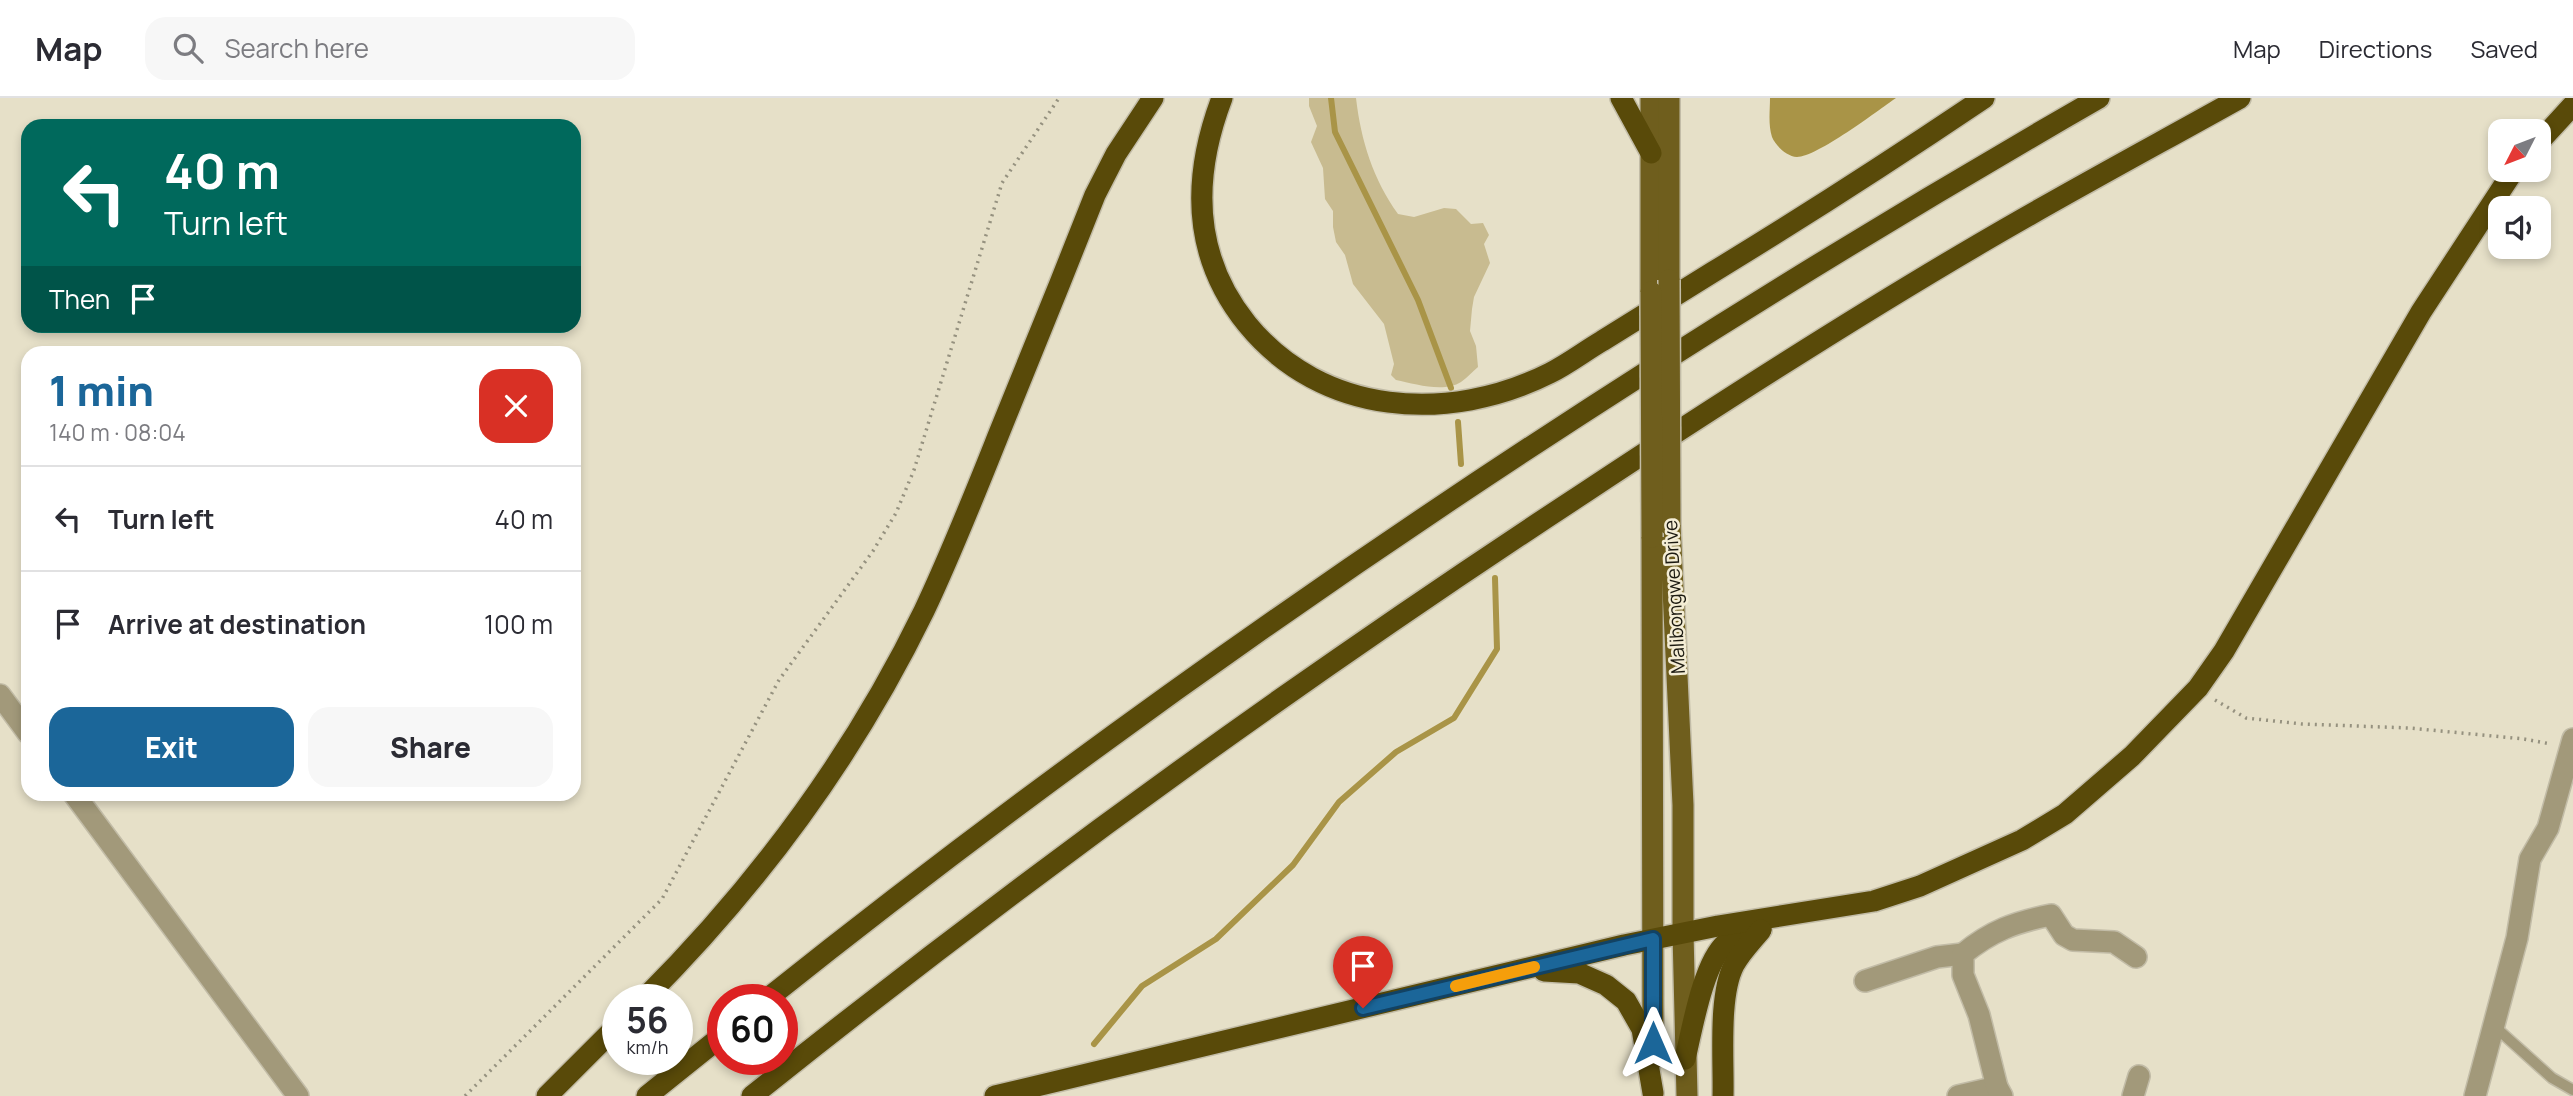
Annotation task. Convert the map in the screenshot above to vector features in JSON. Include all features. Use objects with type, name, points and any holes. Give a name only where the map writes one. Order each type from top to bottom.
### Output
[{"type":"highway","points":[[658,984],[723,914],[781,842],[846,748],[894,668],[951,553],[1095,195],[1116,154],[1153,98]]},
{"type":"highway","points":[[1222,98],[1210,130],[1202,168],[1201,206],[1211,259],[1221,284],[1239,314],[1280,359],[1304,375],[1347,395],[1398,404],[1454,403],[1490,395],[1550,373],[1752,249],[1984,98]]},
{"type":"highway","points":[[1621,98],[1651,153]]},
{"type":"highway","points":[[786,984],[965,846],[1118,733],[1430,514],[1753,304],[2099,98]]},
{"type":"highway","points":[[752,1096],[1140,799],[1289,692],[1531,527],[1710,411],[1982,242],[2240,98]]},
{"type":"highway","points":[[2552,128],[2573,105]]},
{"type":"highway","points":[[995,1096],[1653,939],[1874,901],[1920,886],[2022,840],[2065,814],[2098,787],[2198,688],[2224,651],[2421,312],[2506,182]]},
{"type":"highway","points":[[1685,1059],[1701,995],[1721,949],[1730,940],[1810,913]]},
{"type":"highway","points":[[1723,1096],[1725,1001],[1730,978],[1735,962],[1762,928]]},
{"type":"highway","points":[[1521,970],[1579,973],[1606,985],[1626,1001],[1642,1029],[1653,1094]]},
{"type":"highway","points":[[547,1096],[602,1041]]},
{"type":"highway","points":[[647,1096],[707,1048]]},
{"type":"main road","name":"Malibongwe Drive","points":[[1651,98],[1651,153],[1660,286]]},
{"type":"main road","name":"Malibongwe Drive","points":[[1653,1094],[1653,939],[1661,531],[1660,286],[1668,98]]},
{"type":"main road","name":"Malibongwe Drive","points":[[1661,531],[1683,805],[1682,933],[1686,1096]]},
{"type":"street","points":[[0,695],[21,724]]},
{"type":"street","points":[[2475,1096],[2517,939],[2530,859],[2548,828],[2572,743]]},
{"type":"street","points":[[79,801],[298,1096]]},
{"type":"street","points":[[1865,981],[1937,957],[1963,954],[1985,936],[2029,919],[2051,915],[2064,935],[2073,940],[2114,942],[2136,957]]},
{"type":"street","points":[[1958,1096],[2000,1092],[1979,1016],[1963,975],[1963,954]]},
{"type":"lane","points":[[2494,1026],[2552,1078],[2573,1090]]},
{"type":"path","points":[[465,1096],[662,899],[779,680],[873,551],[896,513],[914,470],[1002,183],[1059,98]]},
{"type":"path","points":[[2198,688],[2246,718],[2302,724],[2409,727],[2572,743]]},
{"type":"shaded area","points":[[1309,98],[1356,98],[1361,129],[1375,173],[1398,214],[1414,217],[1444,208],[1456,209],[1471,224],[1483,223],[1489,235],[1484,244],[1490,263],[1474,297],[1470,331],[1476,346],[1478,367],[1461,382],[1446,387],[1429,387],[1396,380],[1391,375],[1394,364],[1384,324],[1353,284],[1345,255],[1336,242],[1333,211],[1325,199],[1323,168],[1311,142],[1317,126],[1309,106]]},
{"type":"shaded area","points":[[1770,98],[1896,98],[1832,142],[1797,157],[1782,150],[1772,137]]},
{"type":"waterway","points":[[1331,98],[1335,132],[1418,300],[1451,388]]},
{"type":"waterway","points":[[1458,422],[1461,464]]},
{"type":"waterway","points":[[1094,1044],[1142,986],[1216,939],[1293,865],[1339,802],[1396,752],[1454,718],[1497,649],[1495,578]]},
{"type":"slow traffic","points":[[1456,986],[1534,967]]},
{"type":"route","points":[[1363,1008],[1653,939],[1653,1043]]}]
